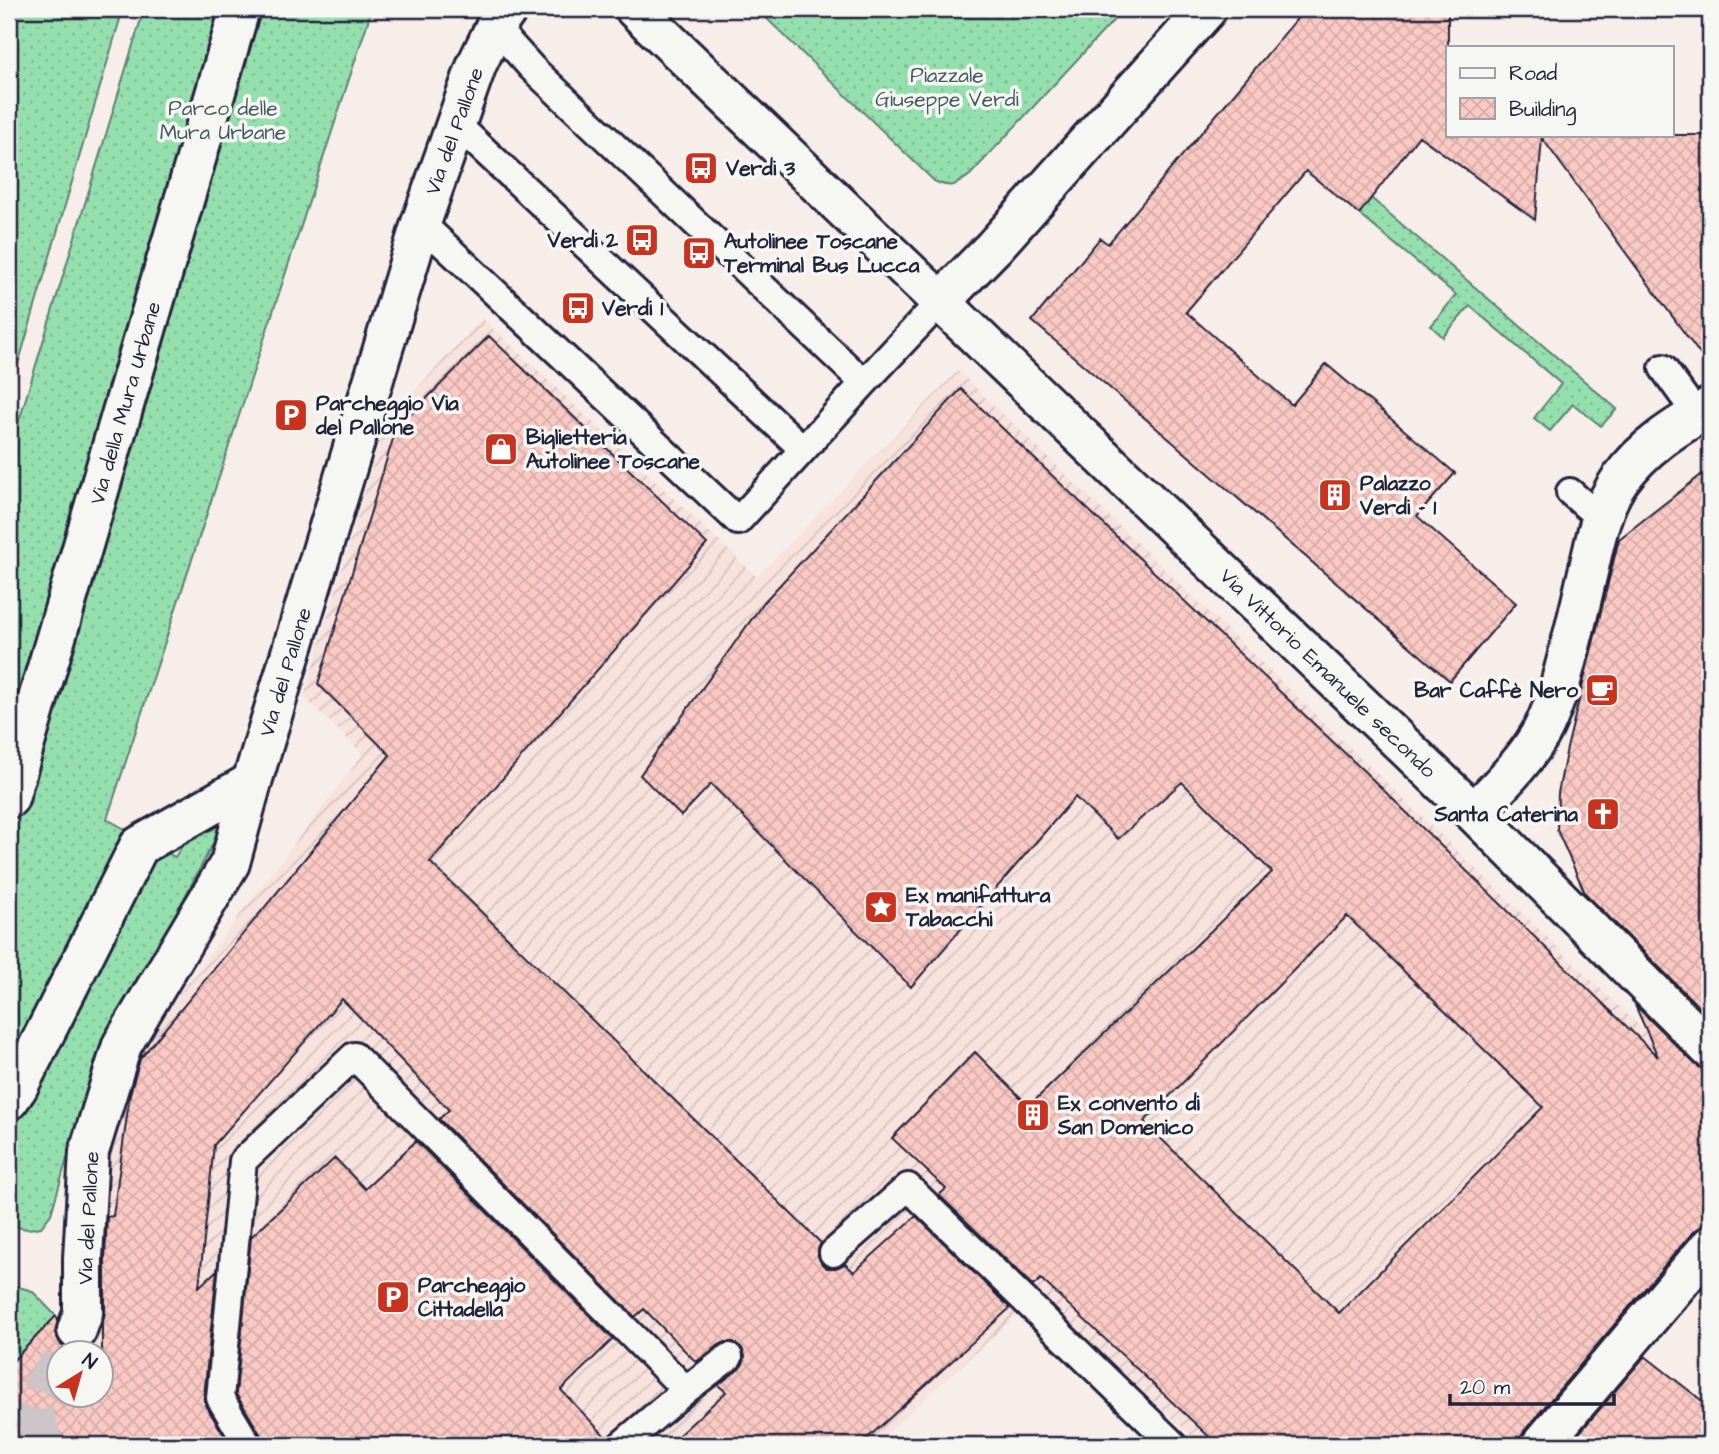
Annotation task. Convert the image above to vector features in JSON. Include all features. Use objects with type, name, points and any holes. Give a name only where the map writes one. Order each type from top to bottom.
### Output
[{"type":"street","name":"Via della Mura Urbane","points":[[9,798],[240,9]]},
{"type":"street","points":[[635,9],[940,302],[994,247],[1207,9]]},
{"type":"street","name":"Via del Pallone","points":[[76,1330],[83,1313],[89,1152],[122,1045],[230,863],[421,223],[477,64],[501,18]]},
{"type":"street","name":"Via Vittorio Emanuele secondo","points":[[940,302],[1474,813],[1710,1049]]},
{"type":"street","points":[[1474,813],[1526,756],[1551,711],[1560,685],[1601,519],[1612,493],[1638,458],[1658,439],[1704,411]]},
{"type":"street","points":[[9,1100],[139,846],[252,782]]},
{"type":"street","points":[[1541,1445],[1710,1246]]},
{"type":"lane","points":[[501,18],[532,68],[864,383]]},
{"type":"lane","points":[[455,123],[803,449]]},
{"type":"lane","points":[[421,223],[738,521],[940,302]]},
{"type":"lane","points":[[1663,369],[1704,411]]},
{"type":"lane","points":[[1570,492],[1601,519]]},
{"type":"lane","points":[[248,1445],[220,1398],[243,1161],[354,1056],[686,1390]]},
{"type":"lane","points":[[833,1253],[908,1187],[1174,1445]]},
{"type":"lane","points":[[621,1445],[729,1357]]},
{"type":"shaded area","name":"Ex manifattura Tabacchi","points":[[482,318],[757,577],[958,371],[1710,1094],[1710,1231],[1521,1445],[1201,1445],[1039,1294],[874,1445],[54,1445],[49,1437],[56,1408],[116,1408],[116,1338],[70,1338],[128,1061],[363,754],[304,697],[385,424]]},
{"type":"green space","points":[[9,9],[123,9],[9,395]]},
{"type":"green space","name":"Parco delle Mura Urbane","points":[[144,9],[372,9],[107,819],[175,857],[196,824],[226,819],[132,997],[96,1059],[51,1214],[41,1227],[25,1228],[9,1224],[9,454]]},
{"type":"green space","name":"Piazzale Giuseppe Verdi","points":[[757,9],[1124,9],[970,175],[949,186],[934,181]]},
{"type":"green space","points":[[1371,198],[1617,409],[1601,426],[1573,404],[1550,431],[1534,418],[1561,384],[1470,306],[1443,337],[1431,326],[1456,295],[1359,214]]},
{"type":"green space","points":[[9,1284],[32,1291],[56,1316],[9,1364]]},
{"type":"building","points":[[1305,9],[1448,9],[1446,136],[1710,135],[1710,368],[1542,138],[1535,220],[1419,136],[1359,214],[1306,171],[1186,312],[1292,405],[1326,364],[1455,473],[1417,516],[1516,603],[1450,681],[1032,321],[1100,238],[1108,244]]},
{"type":"building","points":[[489,336],[707,544],[430,862],[821,1243],[818,1255],[827,1268],[845,1264],[854,1272],[916,1216],[1010,1308],[860,1445],[668,1445],[726,1392],[718,1385],[743,1364],[745,1356],[742,1348],[734,1342],[726,1342],[696,1362],[644,1309],[635,1317],[439,1119],[449,1110],[342,999],[214,1145],[199,1287],[217,1270],[204,1396],[206,1406],[230,1445],[9,1445],[9,1365],[56,1316],[58,1319],[55,1333],[58,1338],[46,1338],[46,1408],[116,1408],[116,1338],[102,1338],[107,1217],[113,1216],[130,1094],[140,1059],[390,755],[318,684],[396,429]]},
{"type":"building","points":[[961,389],[1369,776],[1658,1057],[1635,1005],[1695,1064],[1704,1070],[1710,1070],[1710,1224],[1693,1232],[1524,1431],[1520,1445],[1218,1445],[1041,1279],[1033,1286],[939,1195],[946,1189],[892,1138],[975,1052],[1029,1106],[1272,872],[1182,782],[1118,839],[1075,797],[911,987],[711,784],[681,816],[640,775],[764,602]],"holes":[[[1347,916],[1543,1107],[1339,1313],[1144,1122]]]},
{"type":"building","points":[[1710,468],[1710,1018],[1585,893],[1557,830],[1558,793],[1567,748],[1619,539]]},
{"type":"building","name":"Parcheggio Cittadella","points":[[416,1141],[613,1339],[561,1390],[607,1438],[606,1445],[264,1445],[236,1394],[251,1237],[335,1158],[365,1189]]},
{"type":"building","points":[[1645,1356],[1710,1407],[1710,1445],[1569,1445]]},
{"type":"tunnel","points":[[45,1445],[34,1412],[46,1381]]},
{"type":"place","name":"Verdi 3","points":[[701,168]]},
{"type":"place","name":"Verdi 2","points":[[642,240]]},
{"type":"place","name":"Autolinee Toscane Terminal Bus Lucca","points":[[699,253]]},
{"type":"place","name":"Verdi 1","points":[[578,308]]},
{"type":"place","name":"Parcheggio Via del Pallone","points":[[291,415]]},
{"type":"place","name":"Biglietteria Autolinee Toscane","points":[[501,449]]},
{"type":"place","name":"Palazzo Verdi - 1","points":[[1335,495]]},
{"type":"place","name":"Bar Caffè Nero","points":[[1602,690]]},
{"type":"place","name":"Santa Caterina","points":[[1603,814]]},
{"type":"place","name":"Ex manifattura Tabacchi","points":[[881,907]]},
{"type":"place","name":"Ex convento di San Domenico","points":[[1033,1115]]},
{"type":"place","name":"Parcheggio Cittadella","points":[[393,1297]]}]
